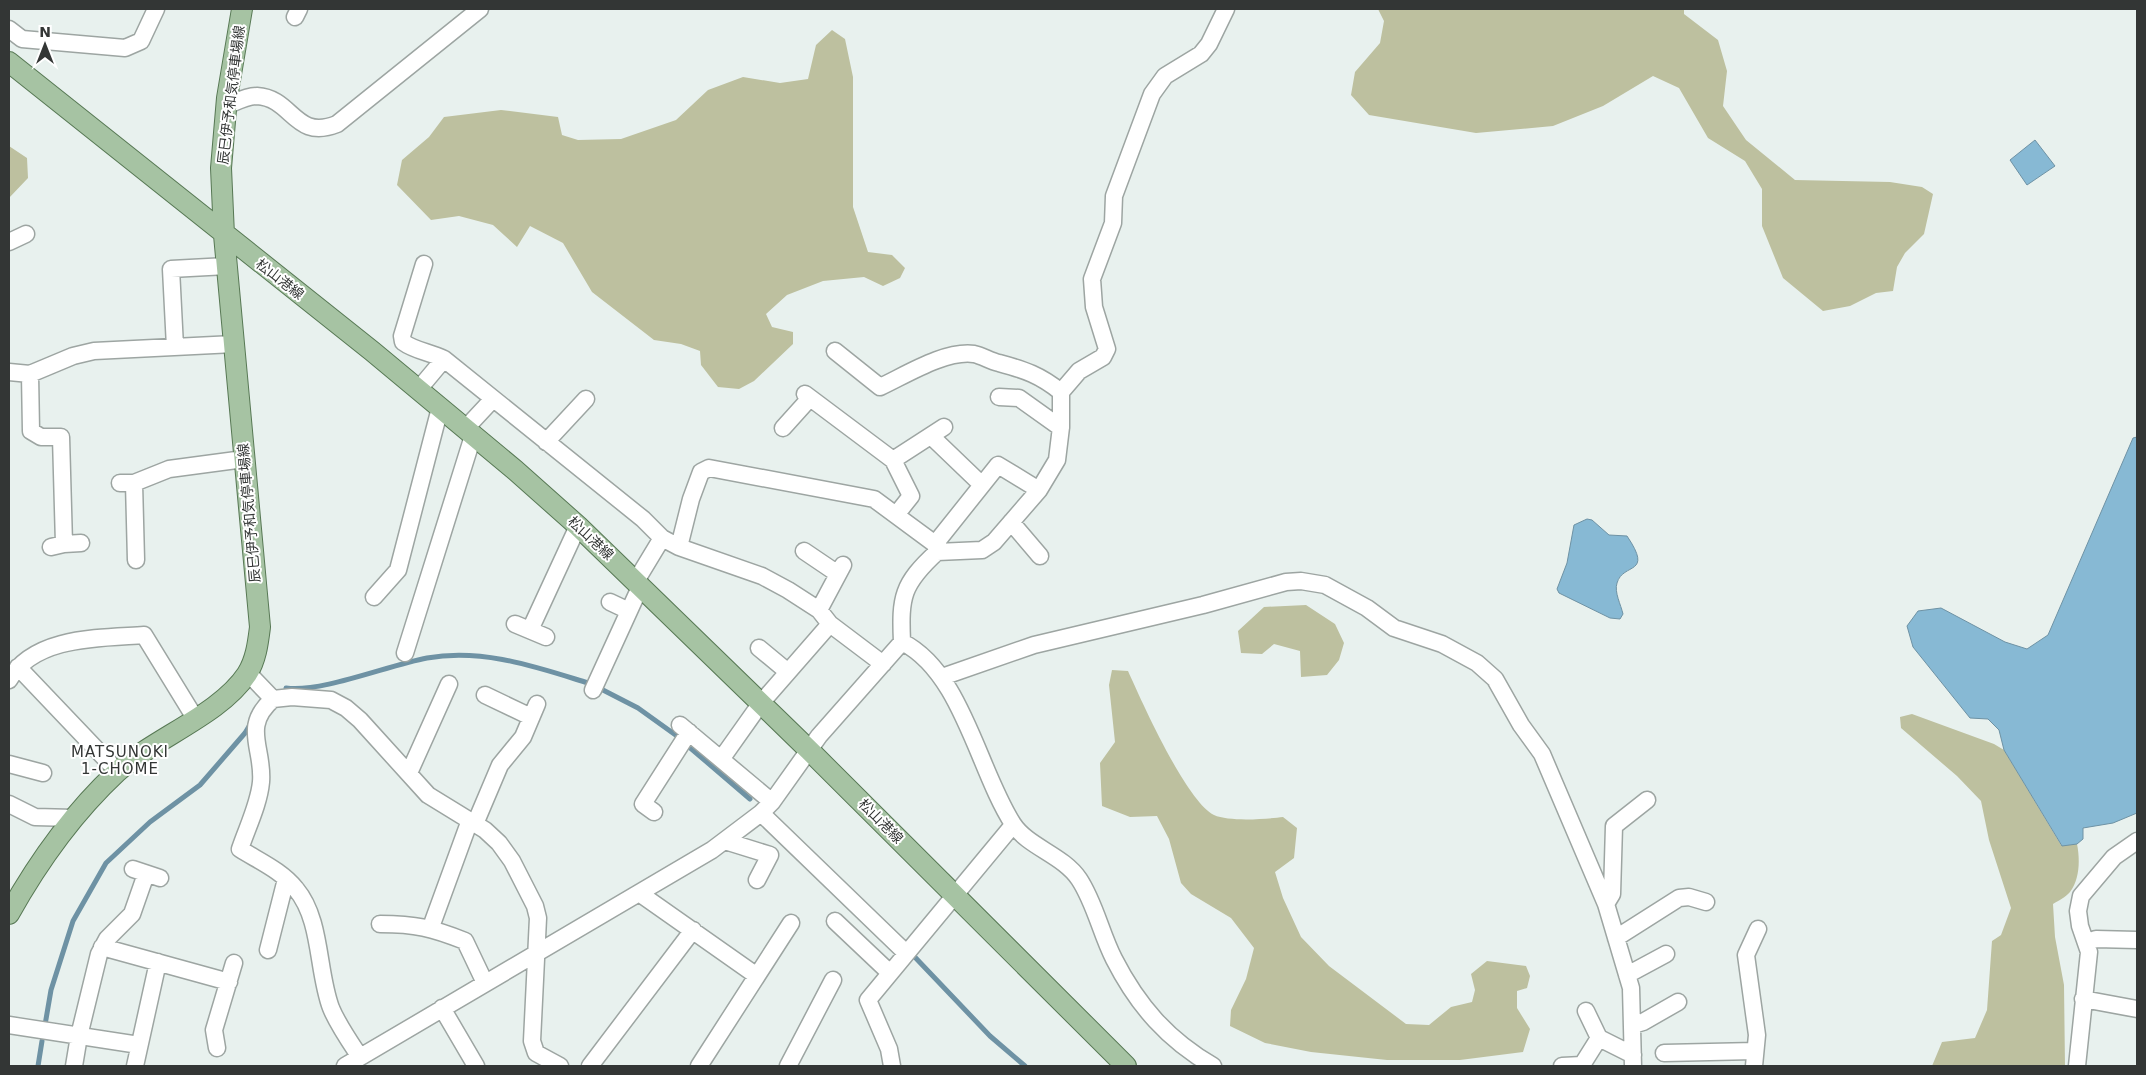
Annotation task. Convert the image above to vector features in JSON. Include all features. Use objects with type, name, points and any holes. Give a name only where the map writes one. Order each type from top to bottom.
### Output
[{"type":"main road","name":"辰巳伊予和気停車場線","points":[[9,912],[49,848],[74,818],[118,772],[145,751],[223,700],[248,673],[255,657],[260,627],[224,235],[221,168],[226,106],[242,9]]},
{"type":"main road","name":"松山港線","points":[[9,62],[470,432],[578,526],[809,750],[1126,1066]]},
{"type":"street","points":[[9,28],[22,39],[125,48],[141,41],[156,9]]},
{"type":"street","points":[[226,106],[257,96],[280,105],[306,127],[328,128],[338,124],[480,9]]},
{"type":"street","points":[[679,547],[691,499],[701,472],[709,468],[874,499],[936,548],[982,550],[994,542],[1040,490],[1057,460],[1061,428],[1061,392],[1079,371],[1103,357],[1107,349],[1094,307],[1092,279],[1114,223],[1114,196],[1152,94],[1165,76],[1201,54],[1209,44],[1226,9]]},
{"type":"street","points":[[9,242],[26,234]]},
{"type":"street","points":[[424,264],[402,336],[403,342],[412,349],[432,353],[444,359],[643,519],[662,538],[679,547],[762,576],[819,610],[830,624],[883,664]]},
{"type":"street","points":[[175,347],[171,269],[227,266]]},
{"type":"street","points":[[9,372],[30,374],[73,356],[94,351],[234,344]]},
{"type":"street","points":[[835,351],[880,387],[946,357],[960,353],[986,357],[998,363],[1026,369],[1046,380],[1061,392]]},
{"type":"street","points":[[418,390],[444,359]]},
{"type":"street","points":[[30,374],[31,431],[41,437],[61,437],[57,546],[81,543]]},
{"type":"street","points":[[783,428],[808,396],[893,460],[910,496],[896,515]]},
{"type":"street","points":[[999,397],[1019,398],[1061,428]]},
{"type":"street","points":[[405,653],[470,432],[493,399]]},
{"type":"street","points":[[546,442],[586,399]]},
{"type":"street","points":[[374,597],[398,570],[440,408]]},
{"type":"street","points":[[893,460],[938,432],[982,485]]},
{"type":"street","points":[[140,551],[127,483],[170,469],[244,459]]},
{"type":"street","points":[[345,1066],[639,893],[724,841],[767,808],[809,750],[902,642],[901,612],[904,594],[921,567],[998,465],[1040,490]]},
{"type":"street","points":[[1011,522],[1040,556]]},
{"type":"street","points":[[546,638],[523,627],[578,526]]},
{"type":"street","points":[[593,690],[629,611],[638,583],[662,538]]},
{"type":"street","points":[[804,551],[841,570],[819,610]]},
{"type":"street","points":[[942,677],[1034,645],[1203,605],[1286,582],[1301,580],[1325,586],[1367,608],[1394,628],[1442,644],[1487,670],[1503,691],[1521,725],[1542,754],[1606,904],[1631,988],[1633,1061]]},
{"type":"street","points":[[610,602],[629,611]]},
{"type":"street","points":[[722,758],[761,703],[830,624]]},
{"type":"street","points":[[118,772],[14,674],[42,652],[63,645],[86,639],[144,635],[196,718]]},
{"type":"street","points":[[902,642],[924,657],[942,677],[1014,825],[1071,869],[1079,880],[1114,959],[1135,994],[1169,1036],[1191,1053],[1213,1066]]},
{"type":"street","points":[[760,648],[788,672]]},
{"type":"street","points":[[248,673],[273,699]]},
{"type":"street","points":[[409,774],[452,689]]},
{"type":"street","points":[[360,1058],[331,1008],[316,947],[313,922],[297,890],[286,878],[240,849],[259,797],[261,782],[255,730],[263,708],[273,699],[292,696],[331,700],[346,708],[360,720],[428,794],[472,822],[499,843],[512,861],[535,906],[538,918],[532,1041],[536,1053],[560,1066]]},
{"type":"street","points":[[431,928],[472,822],[500,765],[522,737],[534,711],[485,696]]},
{"type":"street","points":[[654,812],[643,804],[684,728],[722,758],[906,954]]},
{"type":"street","points":[[10,759],[44,773]]},
{"type":"street","points":[[1606,904],[1612,894],[1614,826],[1648,800]]},
{"type":"street","points":[[9,804],[35,817],[74,818]]},
{"type":"street","points":[[892,1066],[889,1049],[868,1000],[1014,825]]},
{"type":"street","points":[[724,841],[770,855],[757,880]]},
{"type":"street","points":[[2077,1066],[2083,999],[2088,979],[2088,942],[2079,918],[2081,896],[2114,857],[2137,841]]},
{"type":"street","points":[[74,1066],[79,1036],[102,947],[132,914],[146,874]]},
{"type":"street","points":[[268,950],[286,878]]},
{"type":"street","points":[[639,893],[757,976]]},
{"type":"street","points":[[1616,938],[1679,898],[1689,897],[1706,902]]},
{"type":"street","points":[[835,921],[890,973]]},
{"type":"street","points":[[699,1066],[791,923]]},
{"type":"street","points":[[380,924],[411,924],[431,928],[465,941],[485,983]]},
{"type":"street","points":[[1664,1053],[1685,1046],[1755,1058],[1757,1035],[1746,955],[1758,929]]},
{"type":"street","points":[[590,1066],[693,930]]},
{"type":"street","points":[[2088,942],[2096,939],[2137,940]]},
{"type":"street","points":[[102,947],[229,982]]},
{"type":"street","points":[[1627,975],[1666,954]]},
{"type":"street","points":[[135,1066],[158,962]]},
{"type":"street","points":[[217,1048],[214,1030],[234,963]]},
{"type":"street","points":[[788,1066],[833,980]]},
{"type":"street","points":[[2083,999],[2137,1008]]},
{"type":"street","points":[[1633,1025],[1643,1022],[1678,1002]]},
{"type":"street","points":[[442,1008],[476,1066]]},
{"type":"street","points":[[1586,1011],[1599,1038],[1633,1061]]},
{"type":"street","points":[[9,1025],[139,1045]]},
{"type":"street","points":[[1562,1066],[1582,1065],[1599,1038]]},
{"type":"green space","points":[[1378,9],[1684,9],[1684,14],[1718,40],[1727,71],[1723,106],[1746,140],[1795,180],[1890,182],[1922,187],[1933,194],[1924,234],[1905,253],[1897,267],[1893,291],[1876,293],[1850,306],[1823,311],[1783,278],[1762,226],[1762,189],[1745,161],[1708,138],[1679,88],[1653,76],[1603,106],[1553,126],[1476,133],[1369,115],[1351,95],[1355,72],[1380,43],[1384,21]]},
{"type":"green space","points":[[832,30],[845,39],[853,77],[853,207],[868,252],[892,255],[905,268],[900,278],[883,286],[864,277],[823,281],[787,295],[766,314],[772,327],[793,332],[793,344],[754,381],[739,389],[718,387],[701,365],[700,351],[681,344],[654,340],[592,292],[563,243],[530,226],[517,247],[493,225],[459,216],[431,220],[397,185],[402,160],[429,137],[444,117],[501,110],[558,117],[562,135],[578,140],[621,139],[676,120],[708,90],[743,77],[780,83],[808,79],[816,45]]},
{"type":"green space","points":[[9,146],[27,158],[28,178],[9,198]]},
{"type":"green space","points":[[1306,605],[1335,624],[1344,643],[1339,660],[1327,675],[1301,677],[1300,651],[1274,644],[1262,654],[1241,653],[1238,631],[1264,607]]},
{"type":"green space","points":[[1112,670],[1128,671],[1143,705],[1178,771],[1203,806],[1214,815],[1229,819],[1283,817],[1297,828],[1294,858],[1275,872],[1283,898],[1301,937],[1329,966],[1406,1024],[1429,1025],[1451,1007],[1472,1002],[1475,990],[1471,974],[1487,961],[1526,966],[1530,976],[1527,988],[1517,991],[1517,1008],[1530,1029],[1523,1052],[1460,1060],[1387,1060],[1311,1052],[1265,1043],[1230,1026],[1231,1010],[1246,979],[1254,948],[1231,918],[1191,894],[1181,883],[1169,839],[1157,816],[1130,817],[1102,806],[1100,763],[1115,742],[1109,685]]},
{"type":"green space","points":[[1912,714],[1994,744],[2004,750],[2061,845],[2077,844],[2079,862],[2076,881],[2068,894],[2053,904],[2055,937],[2064,985],[2065,1066],[1932,1066],[1942,1042],[1975,1038],[1987,1010],[1992,941],[2001,935],[2011,908],[1989,840],[1981,801],[1957,776],[1901,728],[1900,717]]},
{"type":"water","points":[[2035,140],[2055,166],[2027,185],[2010,160]]},
{"type":"water","points":[[2137,437],[2137,813],[2113,823],[2083,828],[2083,839],[2077,844],[2062,846],[2004,750],[1999,730],[1988,719],[1970,718],[1913,647],[1907,626],[1918,611],[1941,608],[2005,642],[2027,649],[2048,635],[2133,438]]},
{"type":"water","points":[[1587,519],[1592,520],[1609,535],[1627,536],[1638,557],[1634,567],[1625,572],[1617,583],[1617,594],[1623,614],[1620,619],[1610,618],[1559,593],[1557,589],[1567,563],[1574,525]]},
{"type":"waterway","points":[[286,688],[336,683],[427,658],[468,655],[529,665],[588,683]]},
{"type":"waterway","points":[[601,689],[638,708],[677,736]]},
{"type":"waterway","points":[[45,1025],[51,990],[73,921],[106,863],[150,822],[200,785],[245,733],[251,723]]},
{"type":"waterway","points":[[688,746],[750,799]]},
{"type":"waterway","points":[[910,952],[990,1036],[1025,1066]]},
{"type":"waterway","points":[[38,1066],[42,1041]]},
{"type":"district","name":"MATSUNOKI 1-CHOME","points":[[120,760]]}]
